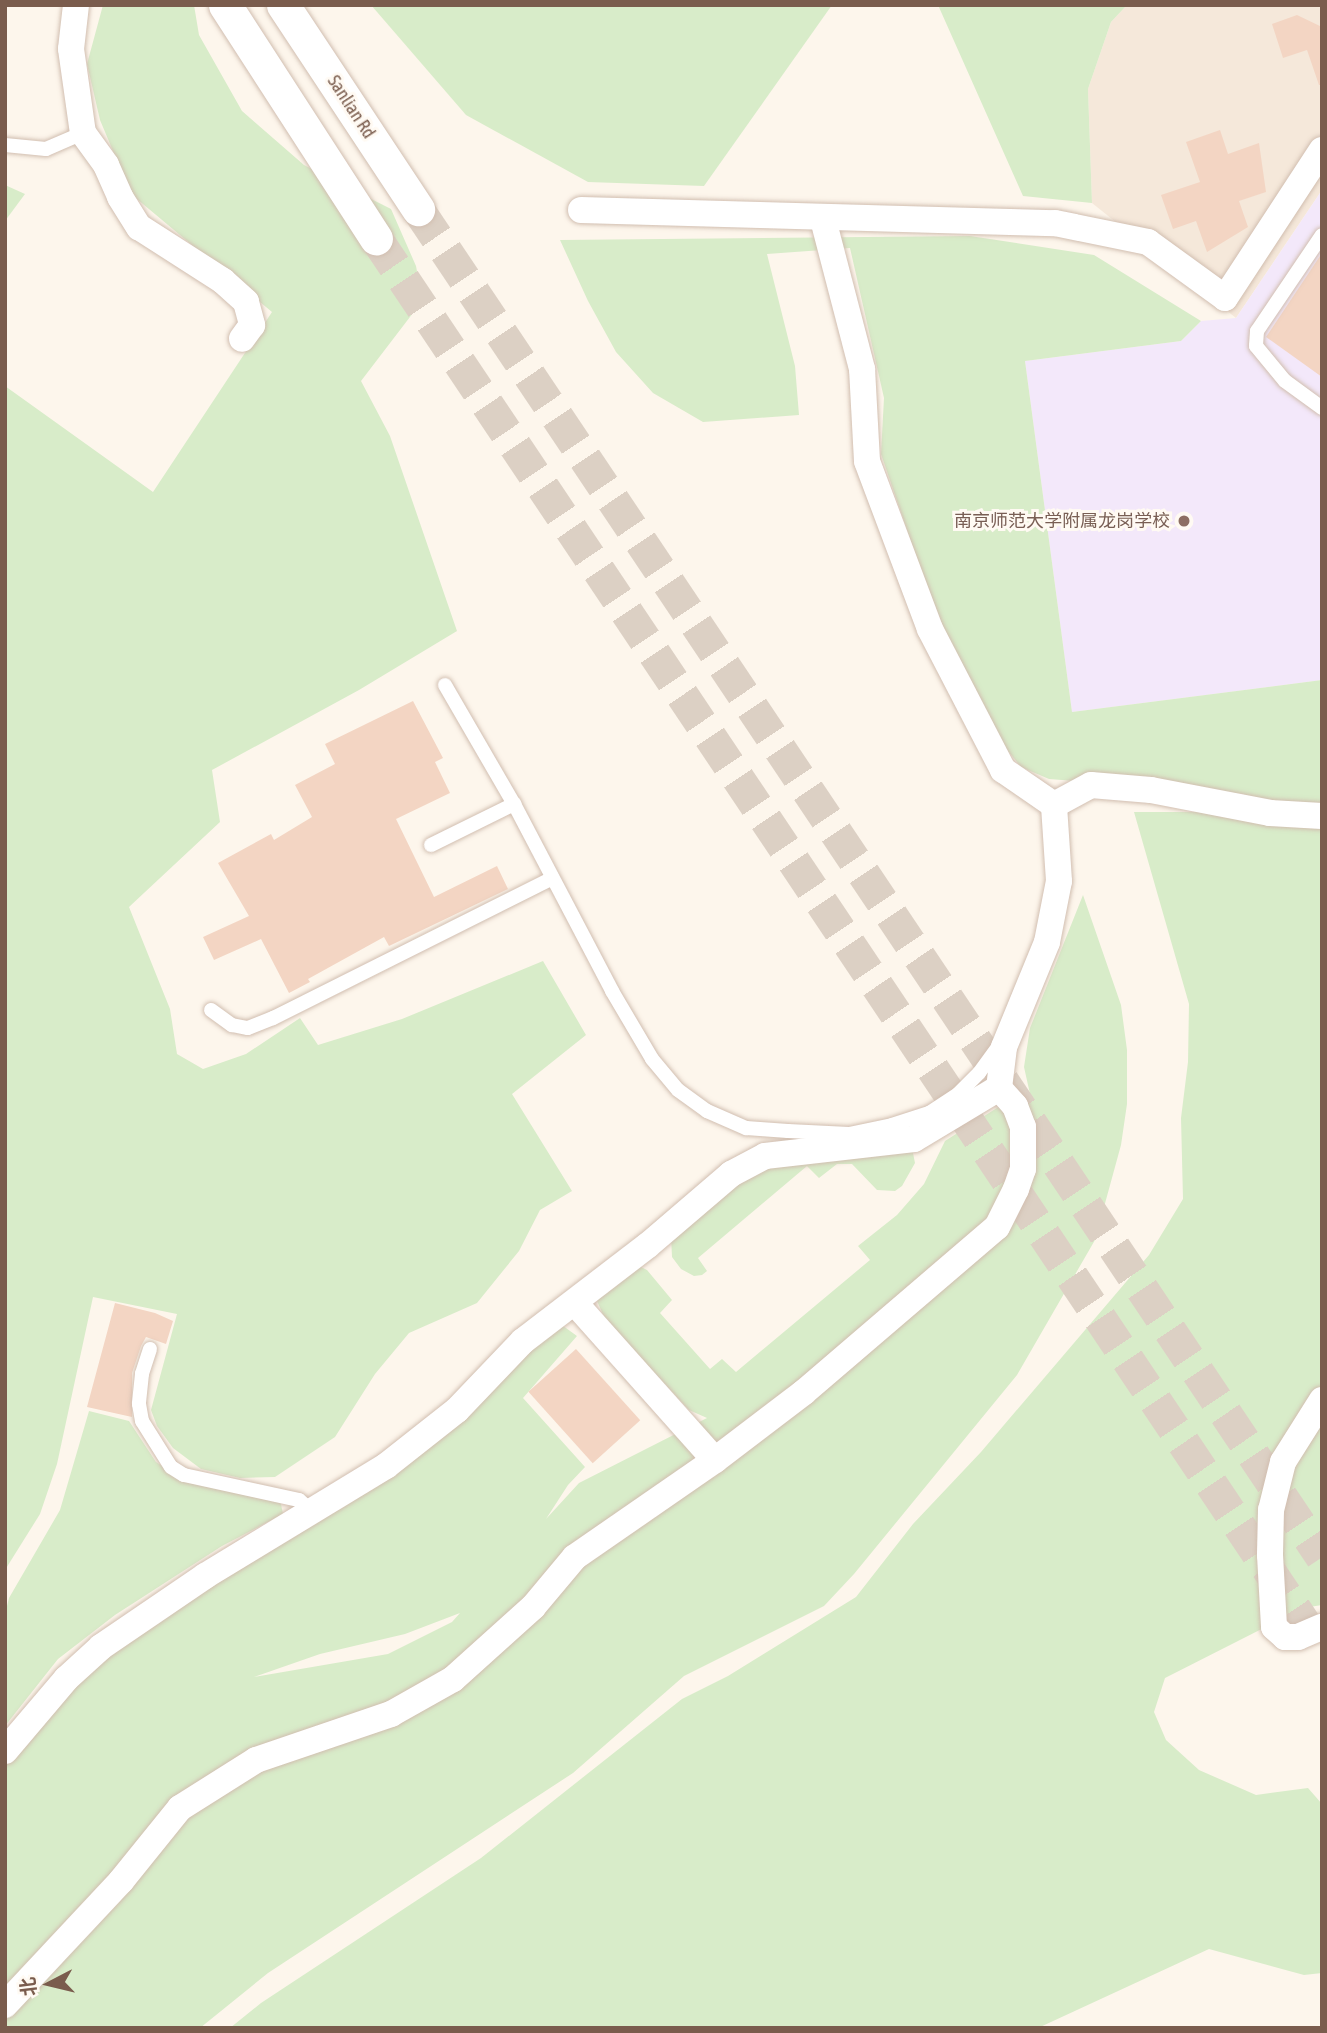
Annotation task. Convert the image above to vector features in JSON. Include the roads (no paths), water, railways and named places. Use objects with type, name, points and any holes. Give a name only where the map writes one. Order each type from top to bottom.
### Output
[{"type":"street","points":[[76,5],[71,49],[83,132],[106,164],[120,197],[139,227],[223,281],[246,302],[252,325],[242,339]]},
{"type":"street","points":[[225,5],[376,238]]},
{"type":"street","name":"Sanlian Rd","points":[[283,5],[418,209]]},
{"type":"street","points":[[581,210],[1068,226],[1148,242],[1225,299],[1322,150]]},
{"type":"street","points":[[823,219],[862,369],[867,461],[930,629],[1003,770],[1054,805]]},
{"type":"street","points":[[1054,805],[1091,785],[1151,790],[1270,813],[1322,816]]},
{"type":"street","points":[[5,1751],[66,1679],[101,1647],[205,1576],[386,1466],[457,1410],[523,1341],[575,1303],[715,1186],[747,1164],[765,1156],[914,1139],[999,1088],[1009,1032],[1047,942],[1059,881],[1054,805]]},
{"type":"street","points":[[5,2005],[121,1881],[180,1808],[256,1760],[391,1714],[453,1679],[534,1607],[575,1557],[715,1460],[803,1393],[997,1227],[1023,1169],[1025,1147],[1023,1127],[1015,1106],[999,1088]]},
{"type":"street","points":[[575,1303],[715,1460]]},
{"type":"street","points":[[1322,1400],[1283,1462],[1270,1510],[1274,1627],[1285,1637],[1298,1637],[1322,1627]]},
{"type":"lane","points":[[5,145],[46,149],[83,132]]},
{"type":"lane","points":[[1322,235],[1258,331],[1256,346],[1285,381],[1322,408]]},
{"type":"lane","points":[[445,685],[514,804],[612,991],[652,1059],[678,1090],[707,1111],[746,1128],[849,1134],[929,1113],[958,1094],[979,1073],[1009,1032]]},
{"type":"lane","points":[[431,845],[514,804]]},
{"type":"lane","points":[[211,1010],[232,1025],[248,1028],[552,878]]},
{"type":"lane","points":[[150,1349],[142,1374],[139,1404],[142,1421],[171,1467],[184,1475],[299,1500],[312,1511]]},
{"type":"tunnel","points":[[418,209],[1322,1557]]},
{"type":"tunnel","points":[[376,238],[1322,1649]]},
{"type":"place","name":"南京师范大学附属龙岗学校","points":[[1184,521]]}]
